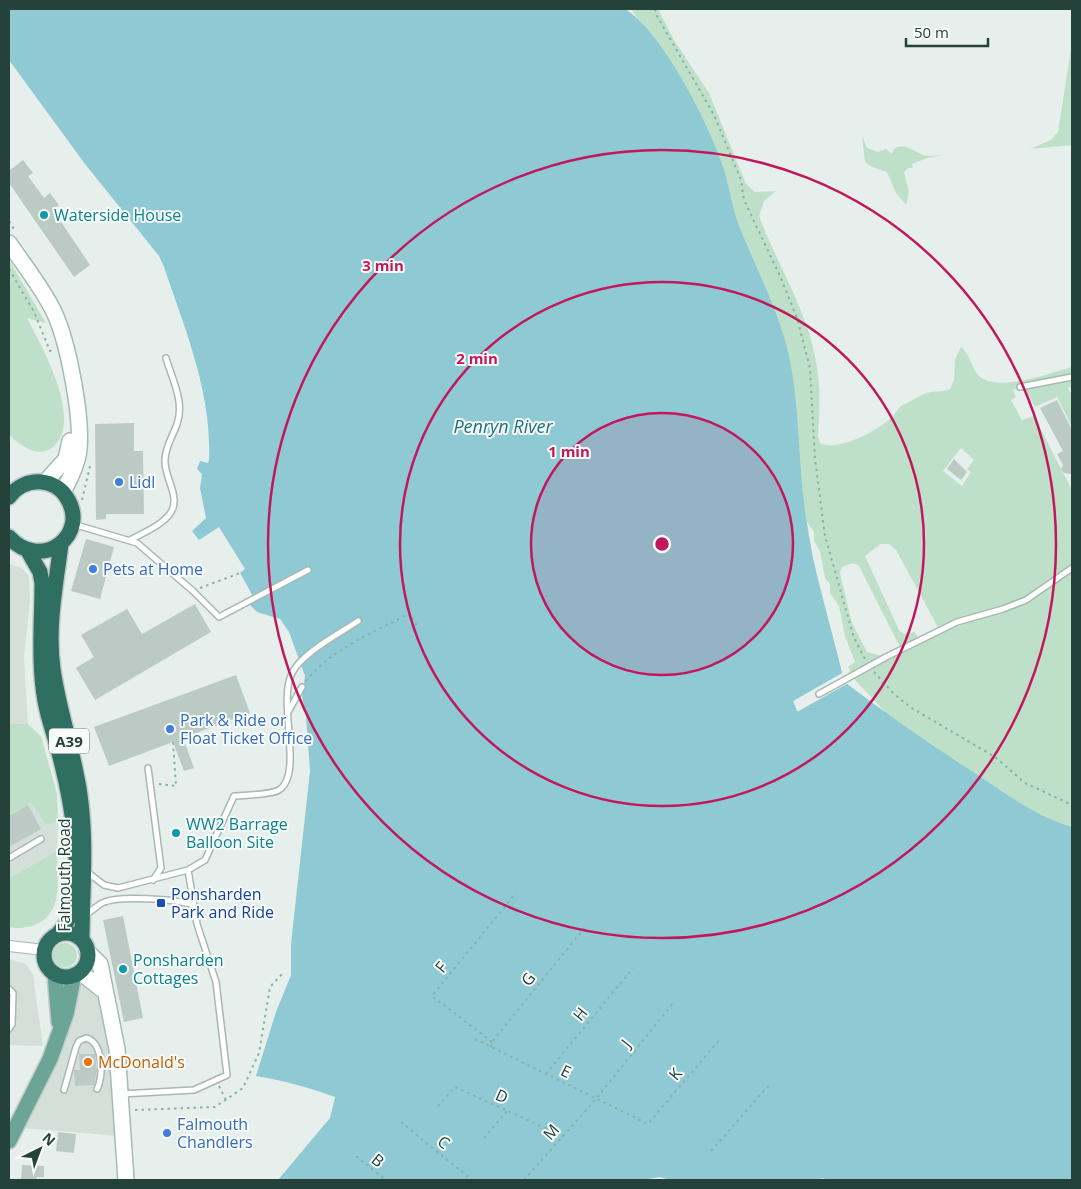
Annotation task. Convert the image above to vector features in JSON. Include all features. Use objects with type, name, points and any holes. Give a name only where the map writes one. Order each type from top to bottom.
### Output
[{"type":"highway","points":[[9,497],[15,482],[45,482],[63,492],[70,502],[72,524]]},
{"type":"highway","name":"Falmouth Road","points":[[16,545],[45,551],[61,544],[68,535],[72,524]]},
{"type":"highway","name":"Falmouth Road","points":[[61,544],[55,587],[52,666],[59,708],[72,754],[80,796],[84,837],[85,870],[82,918],[86,963],[77,974]]},
{"type":"highway","name":"Falmouth Road","points":[[16,545],[40,572],[42,583],[41,661],[45,702],[60,755],[74,841],[75,882],[68,920],[57,935],[51,939],[45,950],[46,964],[55,974]]},
{"type":"highway","name":"Falmouth Road","points":[[57,935],[70,934],[85,945]]},
{"type":"highway","points":[[55,974],[61,977],[77,974]]},
{"type":"main road","points":[[9,243],[38,285],[58,321],[66,351],[79,422],[79,451],[63,492]]},
{"type":"main road","points":[[45,482],[66,459],[74,395]]},
{"type":"main road","points":[[85,945],[100,964],[117,1049],[126,1180]]},
{"type":"main road","points":[[55,974],[59,1021],[56,1040]]},
{"type":"main road","points":[[9,1141],[50,1059],[66,1014],[77,974],[104,991]]},
{"type":"street","points":[[9,946],[45,950]]},
{"type":"lane","points":[[130,540],[165,519],[172,510],[174,499],[164,461],[167,447],[178,422],[181,406],[166,358]]},
{"type":"lane","points":[[1020,387],[1072,378]]},
{"type":"lane","points":[[72,524],[137,543],[193,591],[219,617],[308,570]]},
{"type":"lane","points":[[819,694],[962,620],[1022,602],[1072,568]]},
{"type":"lane","points":[[85,870],[104,885],[118,888],[153,881],[188,870],[205,860],[234,796],[278,791],[287,783],[291,768],[286,714],[287,689],[292,672],[302,659],[358,621]]},
{"type":"lane","points":[[286,714],[302,687]]},
{"type":"lane","points":[[148,768],[161,868],[153,881]]},
{"type":"lane","points":[[9,858],[40,839]]},
{"type":"lane","points":[[119,1094],[194,1090],[227,1075],[216,982],[193,905],[188,870]]},
{"type":"lane","points":[[82,918],[103,902],[116,899],[179,900],[193,905]]},
{"type":"lane","points":[[9,989],[13,993],[12,1024],[9,1029]]},
{"type":"lane","points":[[64,1090],[77,1044],[86,1038],[99,1049],[100,1083],[97,1089]]},
{"type":"path","points":[[656,9],[657,16],[714,115],[741,180],[744,200],[780,276],[800,327],[810,368],[815,459],[825,536],[854,638],[870,666],[894,694],[910,707],[995,758],[1025,783],[1072,805]]},
{"type":"path","points":[[9,270],[34,312],[50,351]]},
{"type":"path","points":[[193,591],[240,573]]},
{"type":"path","points":[[302,687],[319,665],[340,650],[410,613],[418,628]]},
{"type":"path","points":[[149,783],[176,786],[174,742]]},
{"type":"path","name":"F","points":[[492,1042],[432,996],[516,893]]},
{"type":"path","name":"G","points":[[491,1047],[492,1042],[585,927]]},
{"type":"path","name":"H","points":[[546,1074],[633,968]]},
{"type":"path","points":[[270,987],[283,973]]},
{"type":"path","name":"J","points":[[596,1098],[674,1002]]},
{"type":"path","name":"E","points":[[475,1039],[648,1124]]},
{"type":"path","name":"K","points":[[648,1124],[720,1039]]},
{"type":"path","points":[[256,1060],[260,1062]]},
{"type":"path","points":[[216,1079],[226,1100]]},
{"type":"path","points":[[711,1151],[771,1083]]},
{"type":"path","name":"D","points":[[438,1106],[456,1088],[563,1136]]},
{"type":"path","name":"M","points":[[524,1180],[596,1098]]},
{"type":"path","points":[[484,1138],[508,1111]]},
{"type":"path","name":"C","points":[[401,1122],[472,1180]]},
{"type":"path","name":"B","points":[[356,1156],[386,1180]]},
{"type":"shaded area","points":[[9,564],[21,568],[29,576],[30,600],[24,657],[28,724],[9,725]]},
{"type":"shaded area","points":[[31,803],[46,825],[58,822],[57,851],[9,878],[9,815]]},
{"type":"shaded area","points":[[9,959],[26,964],[33,975],[43,1046],[9,1045]]},
{"type":"shaded area","points":[[80,983],[100,994],[112,1049],[118,1136],[22,1128],[68,1032]]},
{"type":"green space","points":[[625,9],[638,19],[631,9],[658,9],[674,40],[709,93],[746,184],[755,192],[776,191],[764,201],[759,216],[800,309],[813,347],[819,384],[818,437],[820,443],[837,445],[857,439],[877,429],[893,417],[898,409],[917,397],[950,389],[954,380],[955,360],[961,347],[979,376],[988,381],[998,383],[1038,377],[1072,367],[1072,386],[1068,388],[1072,395],[1072,427],[1057,397],[1035,407],[1023,386],[1013,390],[1016,397],[1011,400],[1022,420],[1034,416],[1072,490],[1072,921],[849,793],[294,219]],"holes":[[[961,448],[974,460],[967,469],[971,472],[962,486],[943,471]],[[807,522],[814,532],[814,541],[820,551],[825,578],[830,584],[830,593],[839,606],[845,636],[855,662],[848,667],[856,681],[886,713],[847,684],[798,712],[793,701],[842,673],[813,559]],[[881,544],[889,544],[896,550],[939,629],[920,639],[914,632],[904,634],[899,630],[865,556]],[[853,563],[859,566],[900,647],[886,657],[867,652],[852,623],[840,573],[842,567]]]},
{"type":"green space","points":[[1072,43],[1072,145],[1030,149],[1051,140],[1058,132]]},
{"type":"green space","points":[[862,135],[867,148],[878,152],[886,149],[892,154],[894,149],[901,146],[925,156],[944,155],[927,158],[912,164],[913,168],[908,168],[904,172],[909,192],[906,205],[896,193],[887,172],[872,167],[865,162]]},
{"type":"green space","points":[[9,260],[46,323],[27,318],[50,365],[63,404],[64,422],[60,438],[50,449],[45,451],[39,452],[28,449],[9,435]]},
{"type":"green space","points":[[10,724],[28,724],[41,736],[57,794],[58,822],[46,825],[31,803],[9,815]]},
{"type":"green space","points":[[57,851],[57,895],[50,914],[43,921],[32,926],[9,927],[9,878]]},
{"type":"green space","points":[[65,943],[74,946],[77,955],[74,964],[65,967],[56,964],[53,955],[56,946]]},
{"type":"water","name":"Penryn River","points":[[9,9],[625,9],[639,20],[668,56],[694,101],[714,143],[724,169],[739,226],[774,309],[790,360],[796,399],[803,498],[809,538],[842,673],[793,701],[797,712],[847,684],[909,729],[1009,796],[1045,817],[1072,827],[1072,1180],[827,1180],[822,1178],[820,1180],[669,1180],[660,1177],[642,1180],[278,1180],[330,1118],[335,1097],[316,1090],[256,1076],[276,1012],[291,975],[291,944],[310,771],[306,716],[302,697],[305,676],[289,632],[280,619],[257,612],[251,606],[251,600],[254,598],[240,573],[245,569],[219,527],[199,540],[192,531],[206,518],[200,488],[202,474],[197,469],[200,461],[208,463],[209,435],[202,386],[196,362],[164,267],[159,256],[85,164],[9,60]]},
{"type":"building","name":"Waterside House","points":[[23,160],[33,173],[28,176],[44,198],[50,193],[59,205],[53,210],[90,265],[74,277],[9,183],[9,171]]},
{"type":"building","points":[[1057,400],[1072,430],[1072,474],[1064,473],[1061,469],[1063,465],[1057,454],[1063,451],[1040,408]]},
{"type":"building","name":"Lidl","points":[[134,423],[134,451],[143,451],[144,514],[106,514],[106,519],[96,520],[95,424]]},
{"type":"building","points":[[954,459],[967,472],[961,480],[947,469]]},
{"type":"building","name":"Pets at Home","points":[[86,539],[114,547],[100,599],[71,591]]},
{"type":"building","points":[[195,604],[211,632],[95,700],[76,668],[94,657],[81,635],[127,609],[142,634]]},
{"type":"building","points":[[236,675],[250,713],[183,738],[194,768],[184,771],[173,742],[109,766],[94,727]]},
{"type":"building","points":[[28,805],[41,829],[9,847],[9,816]]},
{"type":"building","name":"Ponsharden Cottages","points":[[123,916],[143,1018],[124,1022],[103,920]]},
{"type":"building","name":"McDonald's","points":[[79,1054],[95,1054],[97,1070],[94,1085],[75,1086],[74,1070],[80,1070]]},
{"type":"building","points":[[58,1132],[76,1134],[74,1153],[56,1151]]},
{"type":"building","points":[[22,1165],[44,1166],[44,1177],[37,1177],[36,1180],[21,1180]]},
{"type":"place","name":"Waterside House","points":[[44,215]]},
{"type":"place","name":"Lidl","points":[[119,482]]},
{"type":"place","name":"Pets at Home","points":[[93,569]]},
{"type":"place","name":"Park & Ride or Float Ticket Office","points":[[170,729]]},
{"type":"place","name":"WW2 Barrage Balloon Site","points":[[176,833]]},
{"type":"place","name":"Ponsharden Park and Ride","points":[[161,903]]},
{"type":"place","name":"Ponsharden Cottages","points":[[123,969]]},
{"type":"place","name":"McDonald's","points":[[88,1062]]},
{"type":"place","name":"Falmouth Chandlers","points":[[167,1133]]}]
